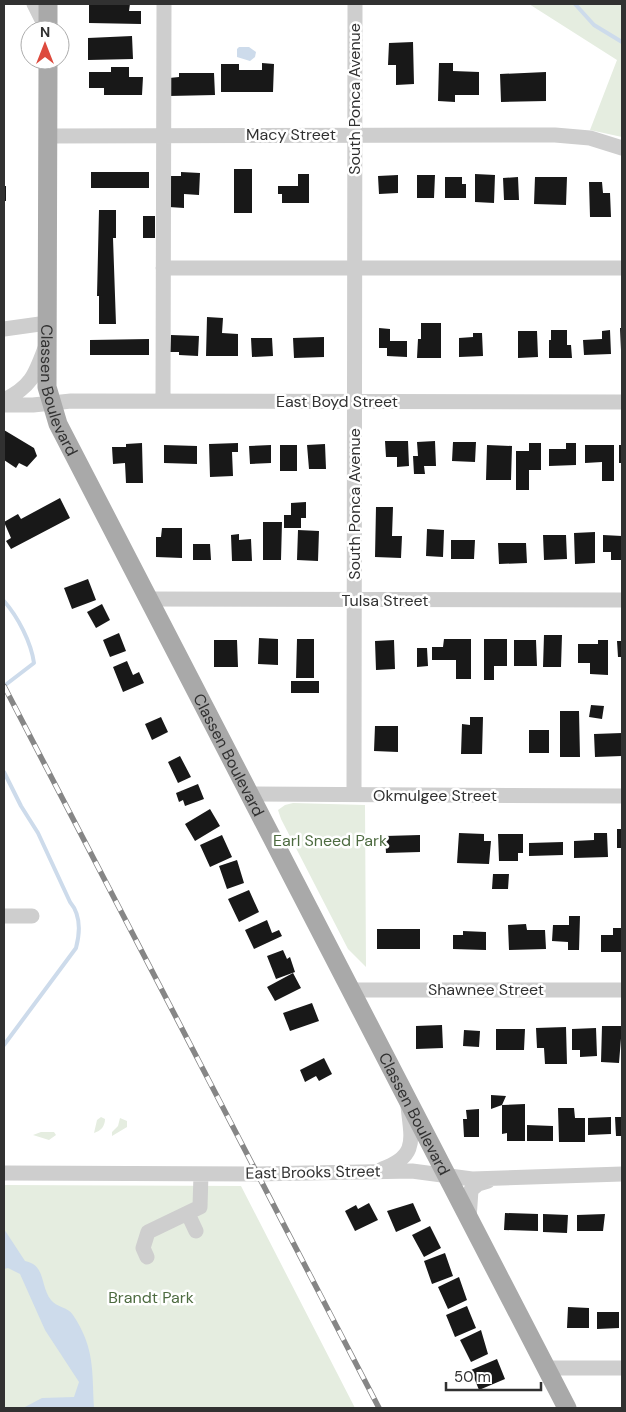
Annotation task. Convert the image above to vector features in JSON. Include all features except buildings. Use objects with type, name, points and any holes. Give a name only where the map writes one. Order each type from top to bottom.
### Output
[{"type":"main road","points":[[47,20],[48,4]]},
{"type":"main road","name":"Classen Boulevard","points":[[48,70],[48,387],[51,404],[58,424],[567,1408]]},
{"type":"street","points":[[34,4],[42,20]]},
{"type":"street","points":[[163,401],[164,4]]},
{"type":"street","name":"South Ponca Avenue","points":[[354,794],[353,268],[355,4]]},
{"type":"street","name":"Macy Street","points":[[48,136],[555,135],[590,138],[622,148]]},
{"type":"street","points":[[163,268],[622,268]]},
{"type":"street","points":[[4,330],[47,323]]},
{"type":"street","points":[[4,400],[25,388],[36,371],[48,342]]},
{"type":"street","name":"East Boyd Street","points":[[4,405],[51,404],[71,401],[622,402]]},
{"type":"street","name":"Tulsa Street","points":[[147,599],[622,600]]},
{"type":"street","name":"Okmulgee Street","points":[[248,794],[622,796]]},
{"type":"street","points":[[4,916],[32,916]]},
{"type":"street","name":"Shawnee Street","points":[[350,990],[622,990]]},
{"type":"street","points":[[378,1171],[395,1165],[406,1156],[411,1148],[412,1132],[408,1102]]},
{"type":"street","name":"East Brooks Street","points":[[4,1173],[201,1174],[412,1171],[446,1176],[495,1178],[622,1174]]},
{"type":"street","points":[[147,1257],[143,1248],[148,1232],[200,1207],[201,1174]]},
{"type":"street","points":[[469,1219],[471,1190],[478,1184],[495,1178]]},
{"type":"street","points":[[188,1214],[196,1231]]},
{"type":"street","points":[[546,1368],[622,1368]]},
{"type":"green space","points":[[529,4],[622,4],[622,137],[590,130],[617,60]]},
{"type":"green space","name":"Earl Sneed Park","points":[[293,803],[365,805],[366,967],[348,949],[281,819],[278,810],[285,805]]},
{"type":"green space","points":[[101,1117],[105,1119],[105,1122],[99,1131],[94,1133],[97,1120]]},
{"type":"green space","points":[[120,1118],[127,1121],[127,1127],[112,1136],[112,1132],[118,1126]]},
{"type":"green space","points":[[41,1132],[54,1132],[56,1135],[49,1140],[33,1135]]},
{"type":"green space","name":"Brandt Park","points":[[4,1185],[241,1186],[355,1408],[4,1408]]},
{"type":"water","points":[[239,47],[249,47],[256,52],[255,57],[250,61],[237,57],[237,49]]},
{"type":"water","points":[[4,1229],[25,1261],[32,1263],[40,1271],[51,1300],[71,1312],[80,1327],[89,1349],[91,1360],[94,1408],[23,1408],[42,1398],[74,1397],[79,1382],[45,1330],[20,1274],[8,1268],[4,1269]]},
{"type":"waterway","points":[[575,4],[594,25],[622,42]]},
{"type":"waterway","points":[[4,601],[23,630],[34,663],[4,686]]},
{"type":"waterway","points":[[4,772],[21,806],[38,833],[74,907],[78,918],[79,930],[76,948],[4,1045]]},
{"type":"railway","points":[[4,686],[379,1408]]}]
